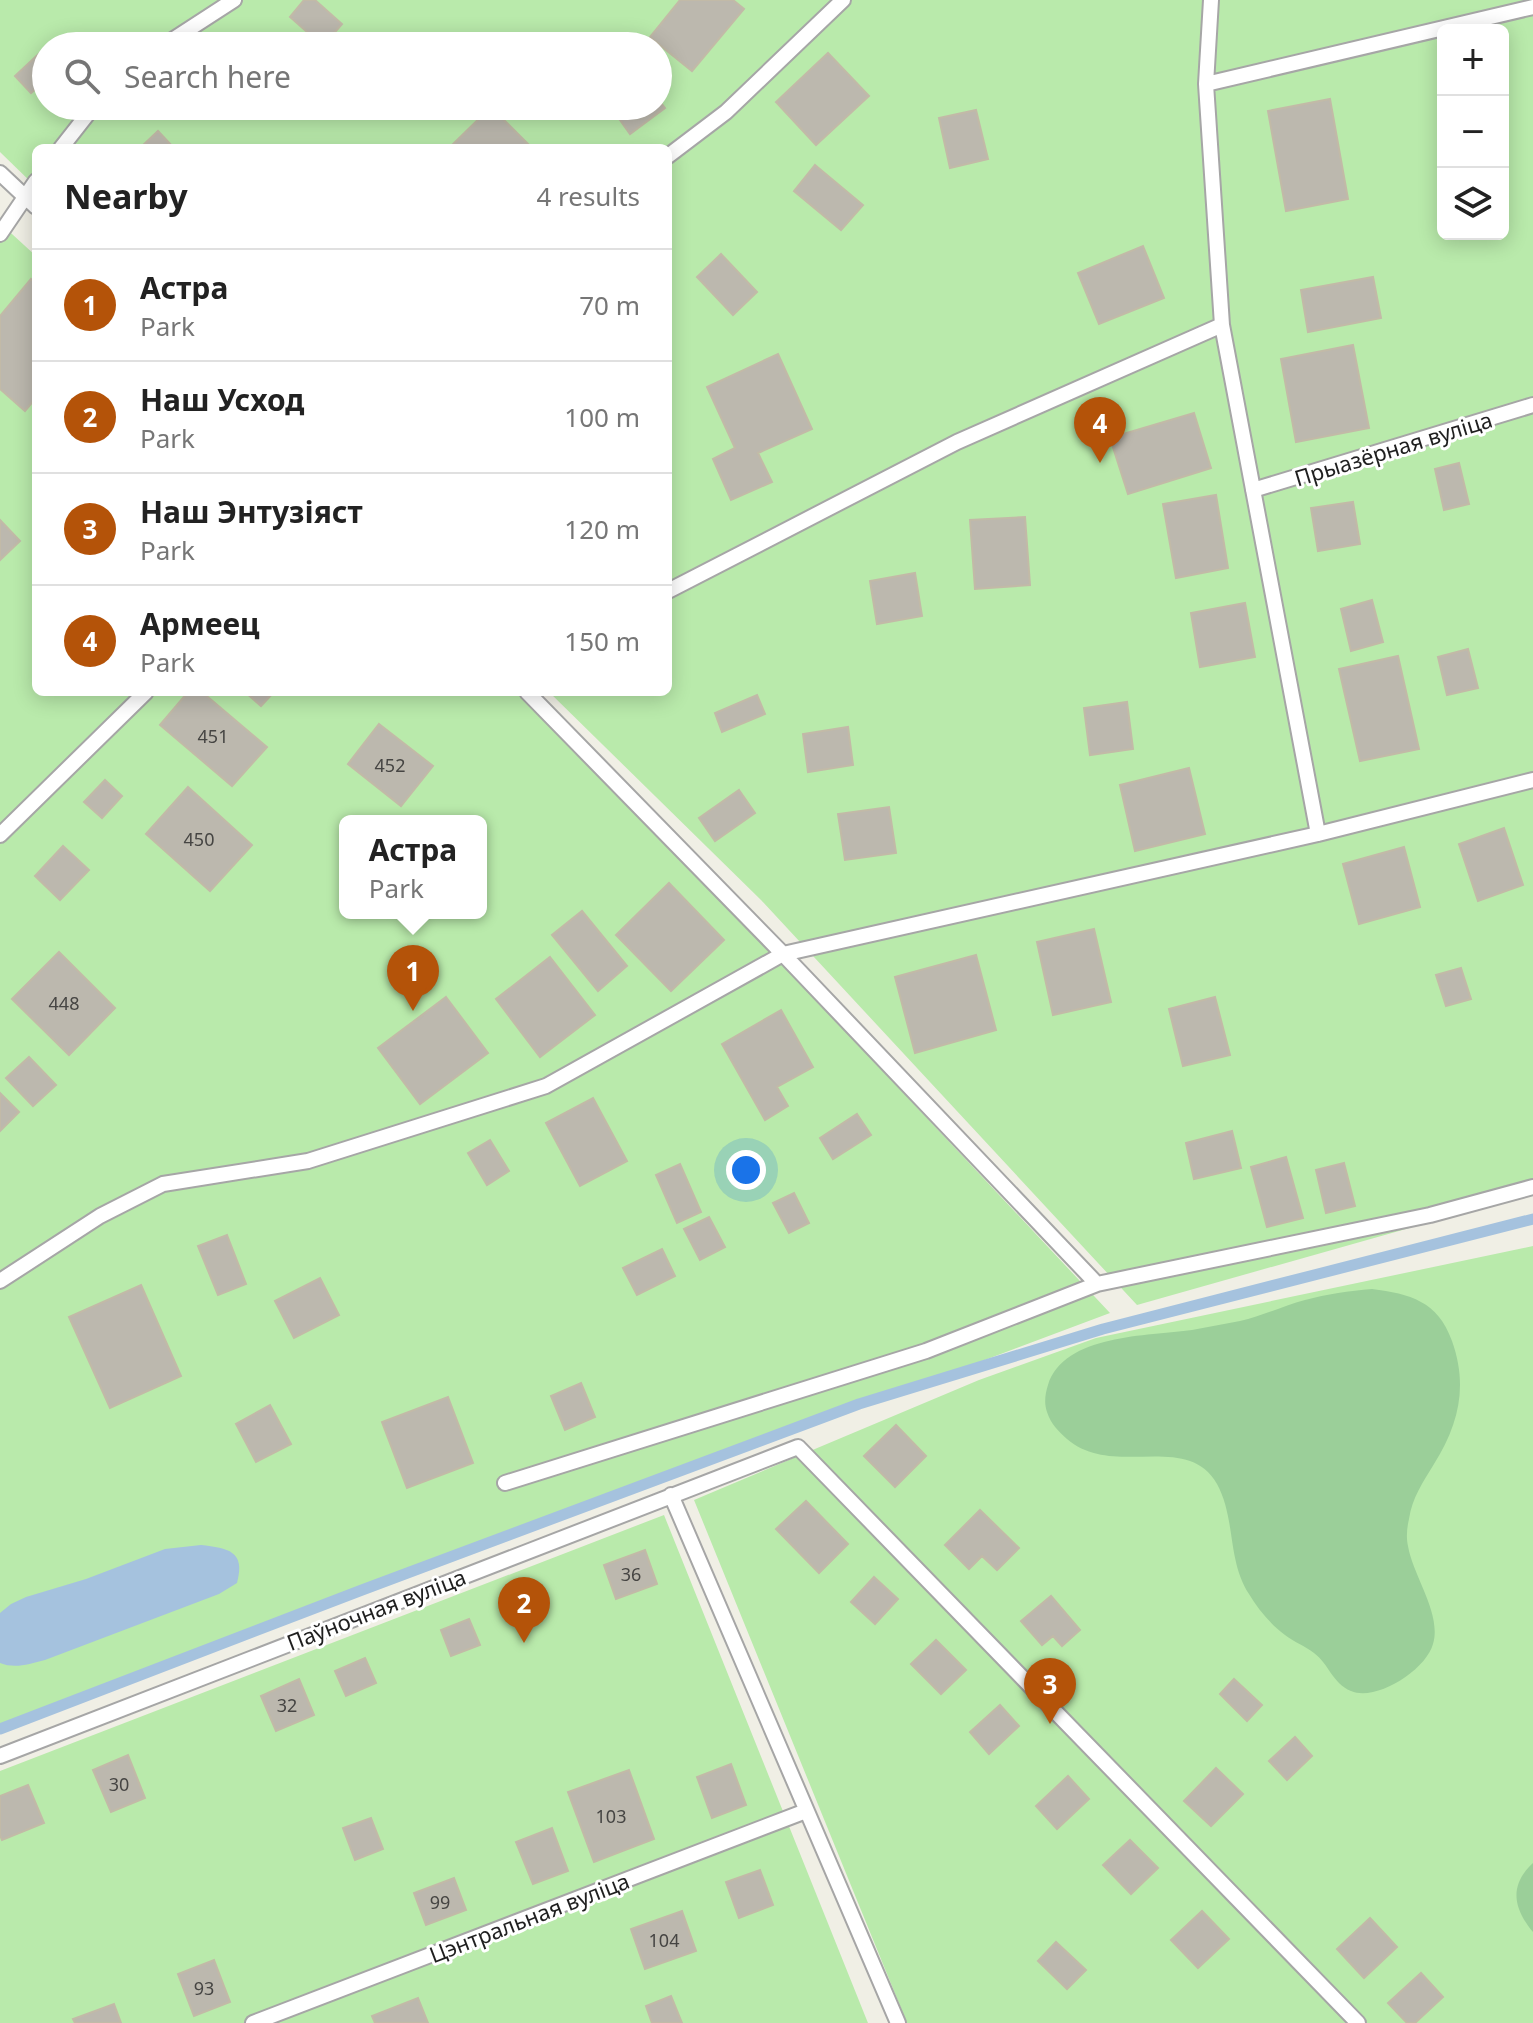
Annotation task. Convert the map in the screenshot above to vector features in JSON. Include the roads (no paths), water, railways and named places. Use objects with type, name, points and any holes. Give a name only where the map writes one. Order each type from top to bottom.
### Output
[{"type":"lane","points":[[185,32],[234,0]]},
{"type":"lane","points":[[672,153],[726,112],[843,0]]},
{"type":"lane","points":[[1211,0],[1206,84],[1222,325],[1318,834]]},
{"type":"lane","points":[[1206,84],[1533,7]]},
{"type":"lane","points":[[64,144],[83,120]]},
{"type":"lane","points":[[0,173],[32,203]]},
{"type":"lane","points":[[0,234],[32,186]]},
{"type":"lane","points":[[672,589],[957,442],[1222,325]]},
{"type":"lane","name":"Прыазёрная вуліца","points":[[1253,490],[1533,405]]},
{"type":"lane","points":[[0,835],[142,696]]},
{"type":"lane","points":[[531,696],[783,954],[1097,1284]]},
{"type":"lane","points":[[0,1281],[100,1216],[163,1184],[308,1161],[546,1086],[783,954],[1318,834],[1533,780]]},
{"type":"lane","points":[[505,1483],[926,1351],[1097,1284],[1430,1215],[1533,1187]]},
{"type":"lane","name":"Паўночная вуліца","points":[[0,1756],[798,1447],[1352,2021]]},
{"type":"lane","points":[[671,1495],[898,2023]]},
{"type":"lane","name":"Цэнтральная вуліца","points":[[253,2023],[806,1811]]},
{"type":"water","points":[[201,1545],[227,1550],[237,1558],[237,1583],[219,1594],[45,1660],[17,1666],[0,1663],[0,1613],[11,1604],[165,1549]]},
{"type":"waterway","points":[[0,1729],[859,1404],[1103,1329],[1533,1219]]},
{"type":"place","name":"Армеец","points":[[1100,463]]},
{"type":"place","name":"Астра","points":[[413,1011]]},
{"type":"place","name":"Наш Усход","points":[[524,1643]]},
{"type":"place","name":"Наш Энтузіяст","points":[[1050,1724]]}]
